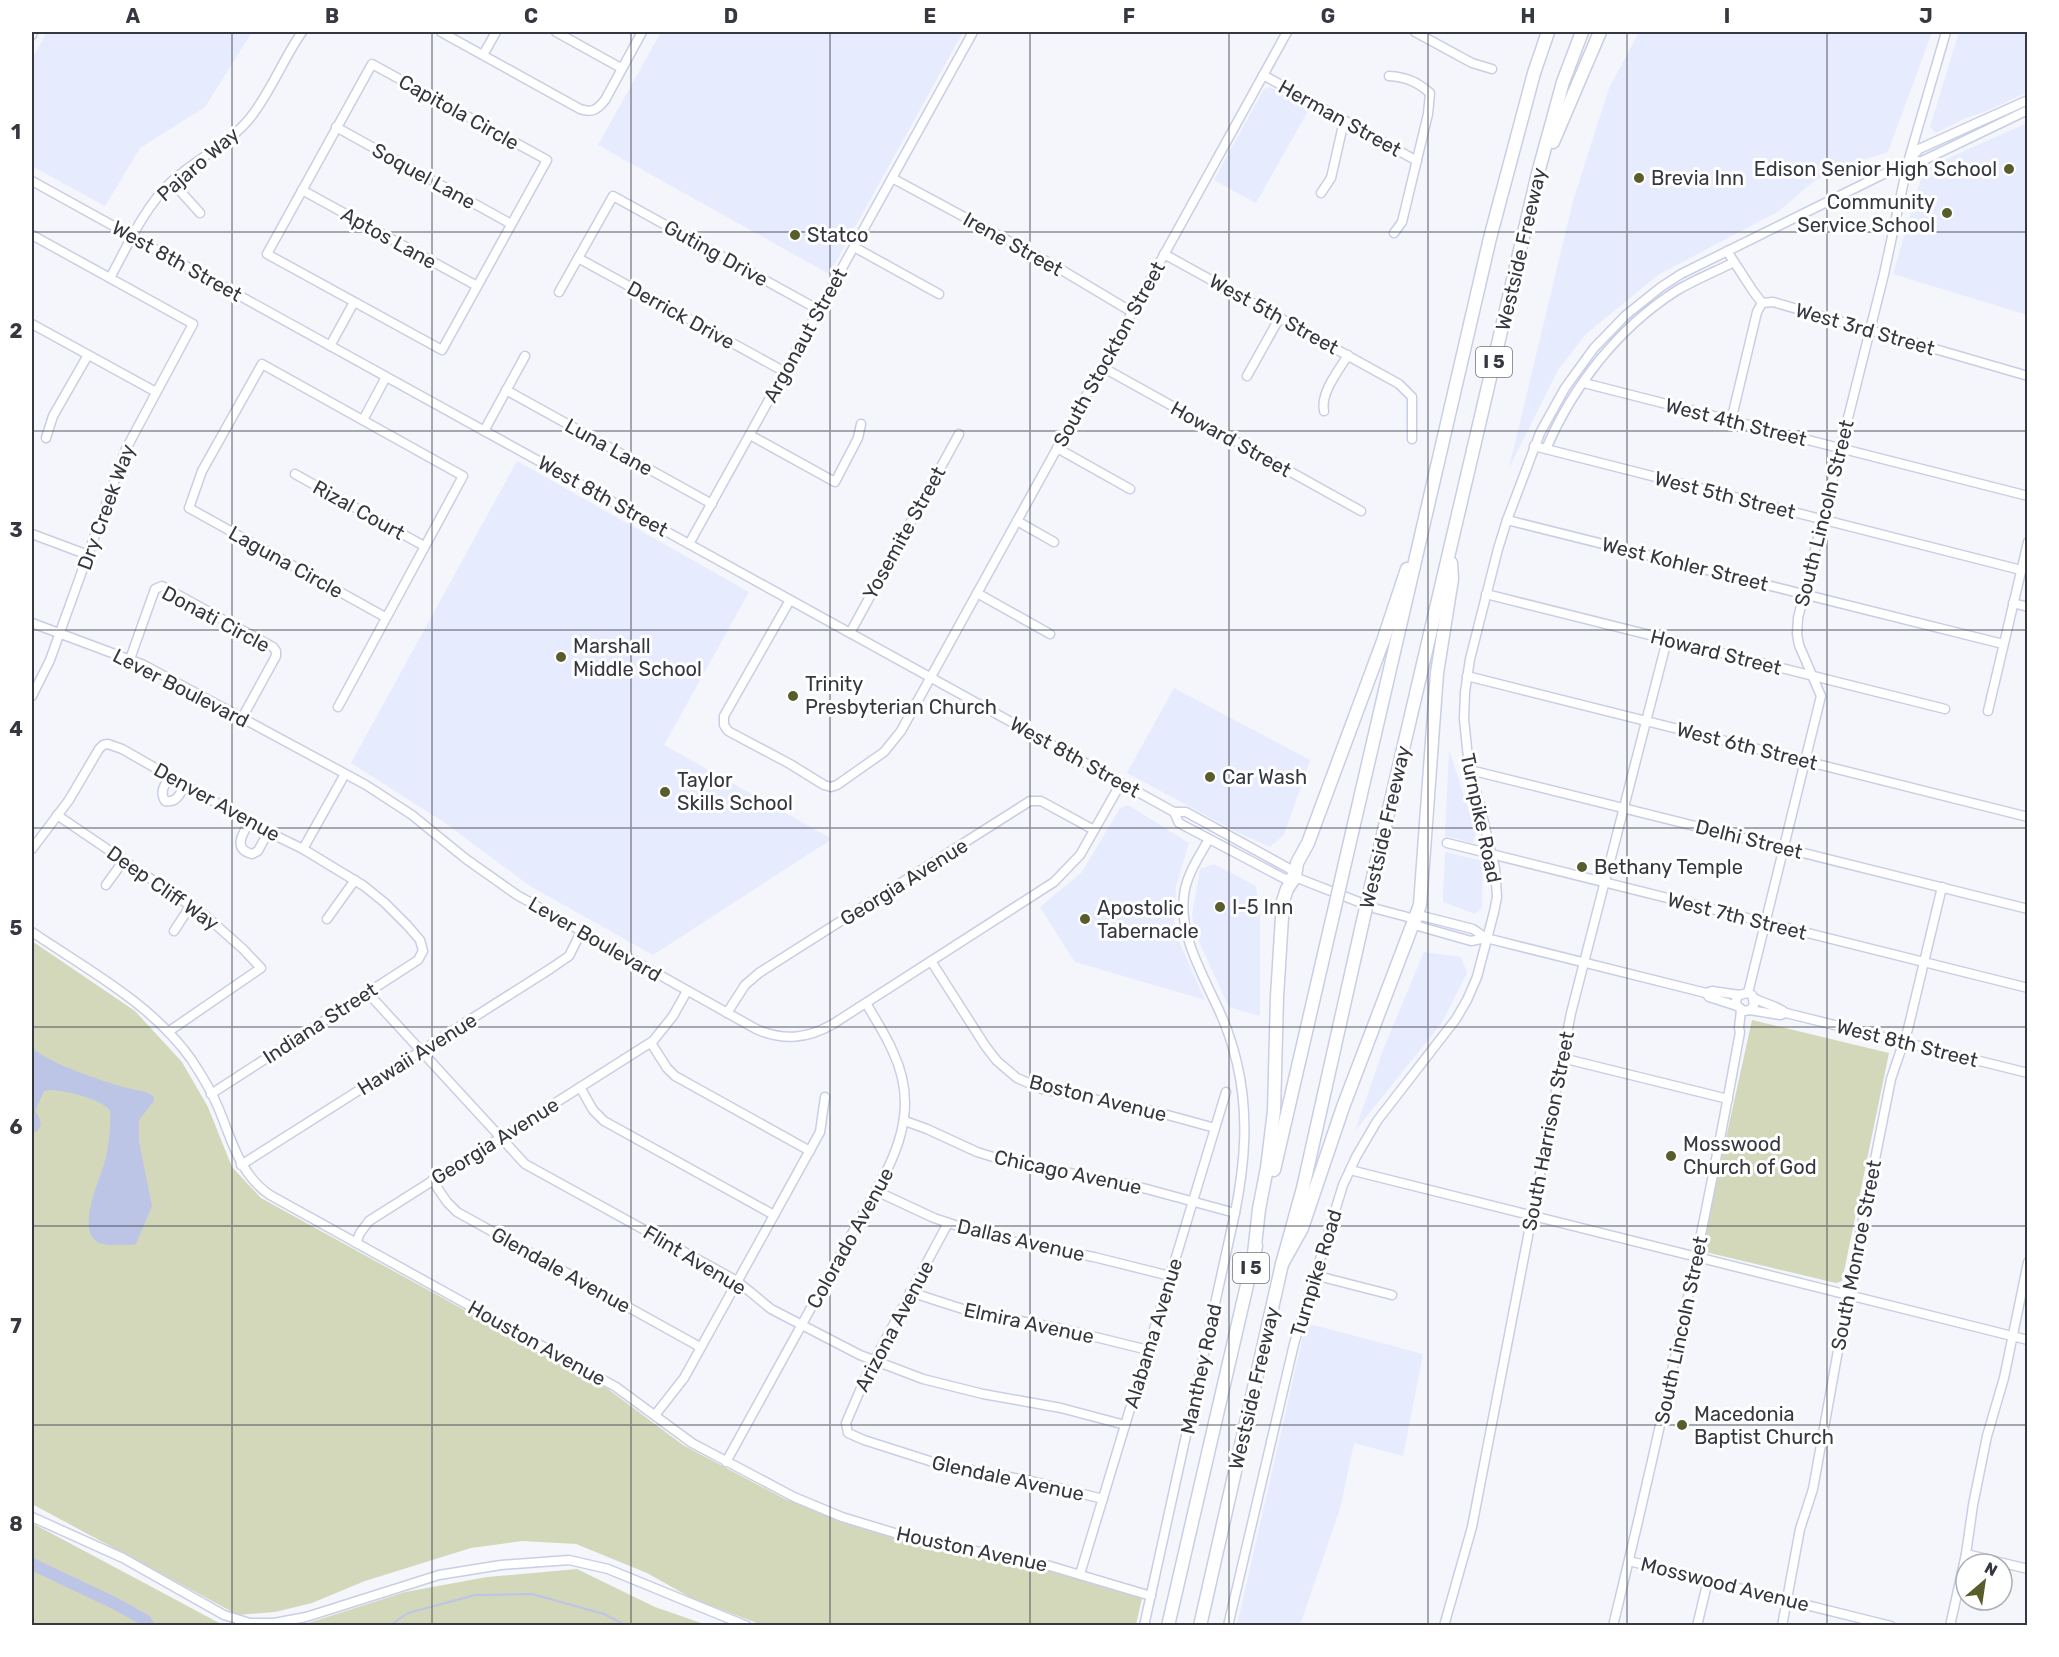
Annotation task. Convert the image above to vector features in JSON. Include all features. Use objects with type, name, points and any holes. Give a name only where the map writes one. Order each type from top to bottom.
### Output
[{"type":"highway","points":[[1534,73],[1535,46],[1539,32]]},
{"type":"highway","name":"Westside Freeway","points":[[1168,1626],[1490,238],[1534,73],[1548,32]]},
{"type":"highway","name":"Westside Freeway","points":[[1200,1626],[1282,1264],[1303,1188],[1374,873],[1538,173],[1563,82],[1582,32]]},
{"type":"highway","points":[[1538,173],[1600,32]]},
{"type":"highway","points":[[1254,1254],[1274,1111],[1283,901],[1295,877],[1297,863],[1308,843],[1383,641],[1408,565],[1419,548]]},
{"type":"highway","points":[[1282,1264],[1302,1228],[1343,1107],[1420,905],[1437,672],[1452,579],[1450,550]]},
{"type":"street","name":"Pajaro Way","points":[[110,278],[150,207],[172,182],[228,140],[251,118],[302,32]]},
{"type":"street","points":[[441,32],[580,109],[590,112],[598,109],[605,100],[642,32]]},
{"type":"street","points":[[483,55],[496,32]]},
{"type":"street","points":[[556,32],[621,68]]},
{"type":"street","name":"Argonaut Street","points":[[689,544],[973,32]]},
{"type":"street","name":"South Stockton Street","points":[[790,600],[724,716],[723,725],[728,731],[824,785],[837,785],[889,747],[901,731],[1287,32]]},
{"type":"street","points":[[1415,32],[1472,63],[1492,69]]},
{"type":"street","name":"South Lincoln Street","points":[[1747,995],[1821,696],[1798,645],[1797,634],[1804,594],[1908,162],[1946,32]]},
{"type":"street","name":"Capitola Circle","points":[[372,64],[547,160],[442,350],[267,254],[336,128],[372,64]]},
{"type":"street","name":"Herman Street","points":[[1263,75],[1417,161]]},
{"type":"street","points":[[1389,76],[1405,77],[1418,82],[1430,93],[1428,114],[1402,222],[1394,233]]},
{"type":"street","name":"Turnpike Road","points":[[1908,162],[1919,149],[2028,100]]},
{"type":"street","name":"Turnpike Road","points":[[1228,1626],[1294,1344],[1314,1275],[1350,1170],[1377,1121],[1456,1019],[1477,977],[1497,897],[1497,881],[1470,770],[1464,719],[1467,676],[1486,594],[1507,520],[1534,446],[1580,365],[1610,330],[1661,287],[1681,274],[1908,162],[1922,161],[2028,110]]},
{"type":"street","points":[[1321,193],[1331,178],[1344,121]]},
{"type":"street","name":"Soquel Lane","points":[[336,128],[512,224]]},
{"type":"street","name":"Irene Street","points":[[892,178],[1045,261],[1132,312]]},
{"type":"street","name":"West 8th Street","points":[[32,181],[1174,812],[1186,812],[1239,840],[1290,869],[1295,877]]},
{"type":"street","points":[[172,182],[200,213]]},
{"type":"street","name":"Aptos Lane","points":[[302,190],[477,286]]},
{"type":"street","name":"Guting Drive","points":[[578,258],[613,196],[819,310]]},
{"type":"street","points":[[32,236],[110,278]]},
{"type":"street","points":[[854,247],[939,294]]},
{"type":"street","points":[[1727,251],[1762,303],[1757,312],[1731,421]]},
{"type":"street","name":"West 5th Street","points":[[1164,254],[1400,384],[1412,398],[1412,439]]},
{"type":"street","points":[[559,292],[578,258]]},
{"type":"street","name":"Derrick Drive","points":[[578,258],[785,372]]},
{"type":"street","points":[[1546,449],[1584,383],[1614,343],[1646,313],[1679,289],[1734,262]]},
{"type":"street","name":"Dry Creek Way","points":[[32,696],[50,660],[126,449],[193,324],[110,278]]},
{"type":"street","points":[[330,346],[354,302]]},
{"type":"street","name":"West 3rd Street","points":[[1762,303],[1773,302],[2028,376]]},
{"type":"street","points":[[1247,376],[1280,317]]},
{"type":"street","points":[[32,324],[156,392]]},
{"type":"street","points":[[46,438],[53,416],[88,355]]},
{"type":"street","points":[[1324,411],[1323,406],[1328,391],[1348,355]]},
{"type":"street","points":[[484,431],[525,356]]},
{"type":"street","name":"Laguna Circle","points":[[262,364],[363,420],[463,476],[385,617],[189,508],[202,471],[262,364]]},
{"type":"street","name":"Howard Street","points":[[1102,367],[1361,511]]},
{"type":"street","points":[[363,420],[386,377]]},
{"type":"street","name":"West 4th Street","points":[[1584,383],[2028,496]]},
{"type":"street","name":"Luna Lane","points":[[506,390],[712,504]]},
{"type":"street","points":[[750,435],[835,482],[858,438],[861,424]]},
{"type":"street","name":"Yosemite Street","points":[[850,633],[959,434]]},
{"type":"street","name":"West 5th Street","points":[[1534,446],[2021,570]]},
{"type":"street","points":[[1057,448],[1130,489]]},
{"type":"street","name":"Rizal Court","points":[[295,474],[424,546]]},
{"type":"street","name":"West Kohler Street","points":[[1507,520],[2003,644]]},
{"type":"street","points":[[1017,521],[1054,542]]},
{"type":"street","points":[[32,534],[88,555]]},
{"type":"street","points":[[1988,711],[2028,542]]},
{"type":"street","name":"Donati Circle","points":[[130,659],[155,589],[162,586],[273,647],[276,651],[276,656],[242,718]]},
{"type":"street","points":[[977,593],[1050,634]]},
{"type":"street","name":"Howard Street","points":[[1486,594],[1945,709]]},
{"type":"street","points":[[2013,603],[2028,607]]},
{"type":"street","points":[[338,707],[387,618],[385,617]]},
{"type":"street","name":"Lever Boulevard","points":[[32,623],[159,672],[366,785],[404,810],[466,859],[517,895],[727,1013],[765,1033],[781,1037],[795,1037],[821,1031],[1054,882],[1080,855],[1121,783]]},
{"type":"street","name":"South Harrison Street","points":[[1444,1626],[1472,1527],[1577,990],[1667,640]]},
{"type":"street","name":"West 6th Street","points":[[1467,676],[2028,817]]},
{"type":"street","name":"Denver Avenue","points":[[32,849],[69,800],[96,752],[105,744],[122,749],[355,880],[386,903],[420,940],[423,948]]},
{"type":"street","name":"Delhi Street","points":[[1470,770],[2028,909]]},
{"type":"street","points":[[303,849],[345,774]]},
{"type":"street","points":[[170,776],[162,789],[165,801],[171,802],[177,799],[185,785]]},
{"type":"street","name":"Georgia Avenue","points":[[727,1013],[745,985],[759,973],[1030,801],[1041,801],[1095,830]]},
{"type":"street","name":"West 8th Street","points":[[1174,812],[1179,823],[1285,879],[1295,877],[1377,909],[1415,920],[1422,916],[1473,929],[1486,938],[1706,993],[1712,991],[1747,995],[1786,1013],[2028,1073]]},
{"type":"street","name":"Deep Cliff Way","points":[[57,815],[191,905],[227,933],[261,968],[168,1032]]},
{"type":"street","points":[[1196,817],[1209,839],[1239,840]]},
{"type":"street","points":[[250,821],[239,840],[240,847],[245,852],[252,854],[258,851],[268,832]]},
{"type":"street","name":"Manthey Road","points":[[1144,1626],[1235,1214],[1246,1138],[1242,1088],[1230,1038],[1187,935],[1184,916],[1184,897],[1188,879],[1209,839]]},
{"type":"street","name":"West 7th Street","points":[[1447,843],[2028,988]]},
{"type":"street","points":[[106,885],[123,860]]},
{"type":"street","points":[[327,919],[355,880]]},
{"type":"street","name":"South Monroe Street","points":[[1782,1626],[1800,1529],[1814,1480],[1891,1079],[1904,1042],[1942,887]]},
{"type":"street","points":[[174,931],[191,905]]},
{"type":"street","name":"Houston Avenue","points":[[32,932],[126,996],[168,1032],[191,1060],[211,1094],[241,1165],[263,1191],[616,1387],[692,1443],[804,1501],[878,1528],[952,1547],[1030,1561],[1151,1596]]},
{"type":"street","name":"Hawaii Avenue","points":[[241,1165],[566,959],[581,932]]},
{"type":"street","name":"Indiana Street","points":[[211,1094],[418,960],[423,948]]},
{"type":"street","name":"Boston Avenue","points":[[931,962],[986,1047],[997,1061],[1017,1078],[1042,1089],[1153,1111],[1215,1128]]},
{"type":"street","name":"Georgia Avenue","points":[[356,1243],[369,1221],[651,1043],[673,1016],[687,991]]},
{"type":"street","name":"Flint Avenue","points":[[367,992],[525,1164],[737,1281],[771,1309],[873,1361],[955,1388],[1061,1408],[1125,1425]]},
{"type":"street","name":"West 8th Street","points":[[1706,993],[1709,997],[1744,1009],[1780,1015],[1786,1013]]},
{"type":"street","points":[[1747,995],[1754,1005],[1744,1009],[1736,1000],[1747,995]]},
{"type":"street","name":"Colorado Avenue","points":[[726,1462],[895,1155],[905,1121],[903,1085],[898,1063],[866,1003]]},
{"type":"street","name":"South Lincoln Street","points":[[1613,1626],[1696,1257],[1744,1009]]},
{"type":"street","points":[[651,1043],[675,1076],[810,1151]]},
{"type":"street","points":[[1562,1058],[1728,1099]]},
{"type":"street","points":[[580,1087],[600,1119],[774,1215]]},
{"type":"street","name":"Alabama Avenue","points":[[1080,1574],[1226,1092]]},
{"type":"street","points":[[656,1415],[684,1378],[810,1151],[822,1128],[825,1097]]},
{"type":"street","name":"Chicago Avenue","points":[[905,1121],[968,1149],[1006,1161],[1132,1185],[1235,1214]]},
{"type":"street","points":[[1350,1170],[2028,1340]]},
{"type":"street","name":"Glendale Avenue","points":[[432,1180],[457,1212],[700,1347]]},
{"type":"street","name":"Dallas Avenue","points":[[876,1191],[948,1223],[990,1237],[1094,1257],[1170,1276]]},
{"type":"street","name":"Arizona Avenue","points":[[847,1430],[846,1423],[873,1361],[948,1223]]},
{"type":"street","points":[[1966,1552],[1987,1436],[2004,1378],[2028,1262]]},
{"type":"street","points":[[1314,1275],[1392,1295]]},
{"type":"street","name":"Elmira Avenue","points":[[910,1292],[972,1312],[1074,1331],[1148,1350]]},
{"type":"street","name":"Glendale Avenue","points":[[847,1430],[851,1435],[864,1440],[939,1464],[1049,1485],[1103,1499]]},
{"type":"street","points":[[32,1517],[123,1558],[224,1615],[250,1623],[274,1623],[306,1617],[440,1575],[501,1565],[569,1560],[608,1569],[747,1626]]},
{"type":"street","name":"Mosswood Avenue","points":[[1629,1561],[1788,1600],[1866,1622],[1891,1626]]},
{"type":"street","points":[[1697,1626],[1708,1580]]},
{"type":"street","points":[[1950,1626],[1954,1608]]},
{"type":"shaded area","points":[[47,32],[252,32],[205,107],[140,148],[105,206],[32,166],[32,59]]},
{"type":"shaded area","points":[[661,32],[963,32],[829,274],[598,145]]},
{"type":"shaded area","points":[[1639,32],[1932,32],[1888,152],[1856,162],[1814,181],[1779,211],[1658,275],[1586,334],[1558,370],[1509,468],[1573,201],[1609,88]]},
{"type":"shaded area","points":[[1959,32],[2027,32],[2027,92],[1936,133],[1930,127]]},
{"type":"shaded area","points":[[1270,87],[1309,109],[1256,203],[1214,180],[1264,89]]},
{"type":"shaded area","name":"Community Service School","points":[[2027,123],[2027,315],[1893,274],[1924,169]]},
{"type":"shaded area","name":"Marshall Middle School","points":[[517,461],[749,592],[664,745],[832,839],[653,955],[530,886],[445,823],[351,763]]},
{"type":"shaded area","points":[[1174,688],[1310,760],[1284,835],[1270,847],[1237,832],[1127,773]]},
{"type":"shaded area","points":[[1449,750],[1476,832],[1473,843],[1445,836]]},
{"type":"shaded area","points":[[1128,805],[1189,843],[1176,886],[1174,920],[1180,944],[1205,1000],[1075,962],[1040,907],[1082,872],[1120,808]]},
{"type":"shaded area","points":[[1445,852],[1483,861],[1482,907],[1475,914],[1443,902]]},
{"type":"shaded area","points":[[1214,864],[1256,886],[1260,916],[1260,1016],[1229,1007],[1196,935],[1192,915],[1200,869]]},
{"type":"shaded area","points":[[1424,952],[1461,957],[1467,973],[1443,1021],[1355,1131],[1383,1050]]},
{"type":"shaded area","points":[[1306,1323],[1423,1354],[1403,1456],[1354,1443],[1340,1509],[1300,1625],[1237,1625]]},
{"type":"green space","points":[[32,941],[135,1011],[182,1062],[208,1107],[232,1167],[261,1198],[608,1389],[683,1445],[785,1499],[903,1540],[1042,1568],[1142,1598],[1136,1625],[762,1625],[693,1599],[647,1573],[576,1544],[522,1541],[471,1548],[365,1581],[312,1603],[275,1612],[238,1615],[32,1504],[32,1182],[34,1165],[32,1158]]},
{"type":"green space","points":[[1752,1020],[1889,1053],[1842,1281],[1836,1283],[1701,1251]]},
{"type":"green space","points":[[32,1523],[223,1625],[32,1625]]},
{"type":"green space","points":[[577,1569],[655,1607],[707,1625],[302,1625],[405,1592],[487,1577]]},
{"type":"water","points":[[32,1048],[51,1060],[76,1071],[154,1097],[154,1101],[139,1120],[139,1141],[152,1206],[136,1244],[99,1243],[92,1236],[89,1226],[93,1199],[108,1148],[110,1110],[98,1102],[78,1095],[44,1091],[35,1111],[41,1123],[38,1131],[33,1132]]},
{"type":"waterway","points":[[32,1564],[112,1602],[145,1620],[149,1626]]},
{"type":"waterway","points":[[389,1626],[408,1613],[475,1595],[532,1594],[604,1614],[627,1626]]},
{"type":"place","name":"Edison Senior High School","points":[[2009,169]]},
{"type":"place","name":"Brevia Inn","points":[[1639,178]]},
{"type":"place","name":"Community Service School","points":[[1947,213]]},
{"type":"place","name":"Statco","points":[[795,235]]},
{"type":"place","name":"Marshall Middle School","points":[[561,657]]},
{"type":"place","name":"Trinity Presbyterian Church","points":[[793,696]]},
{"type":"place","name":"Car Wash","points":[[1210,777]]},
{"type":"place","name":"Taylor Skills School","points":[[665,792]]},
{"type":"place","name":"Bethany Temple","points":[[1582,867]]},
{"type":"place","name":"I-5 Inn","points":[[1220,907]]},
{"type":"place","name":"Apostolic Tabernacle","points":[[1085,919]]},
{"type":"place","name":"Mosswood Church of God","points":[[1671,1156]]},
{"type":"place","name":"Macedonia Baptist Church","points":[[1682,1425]]}]
